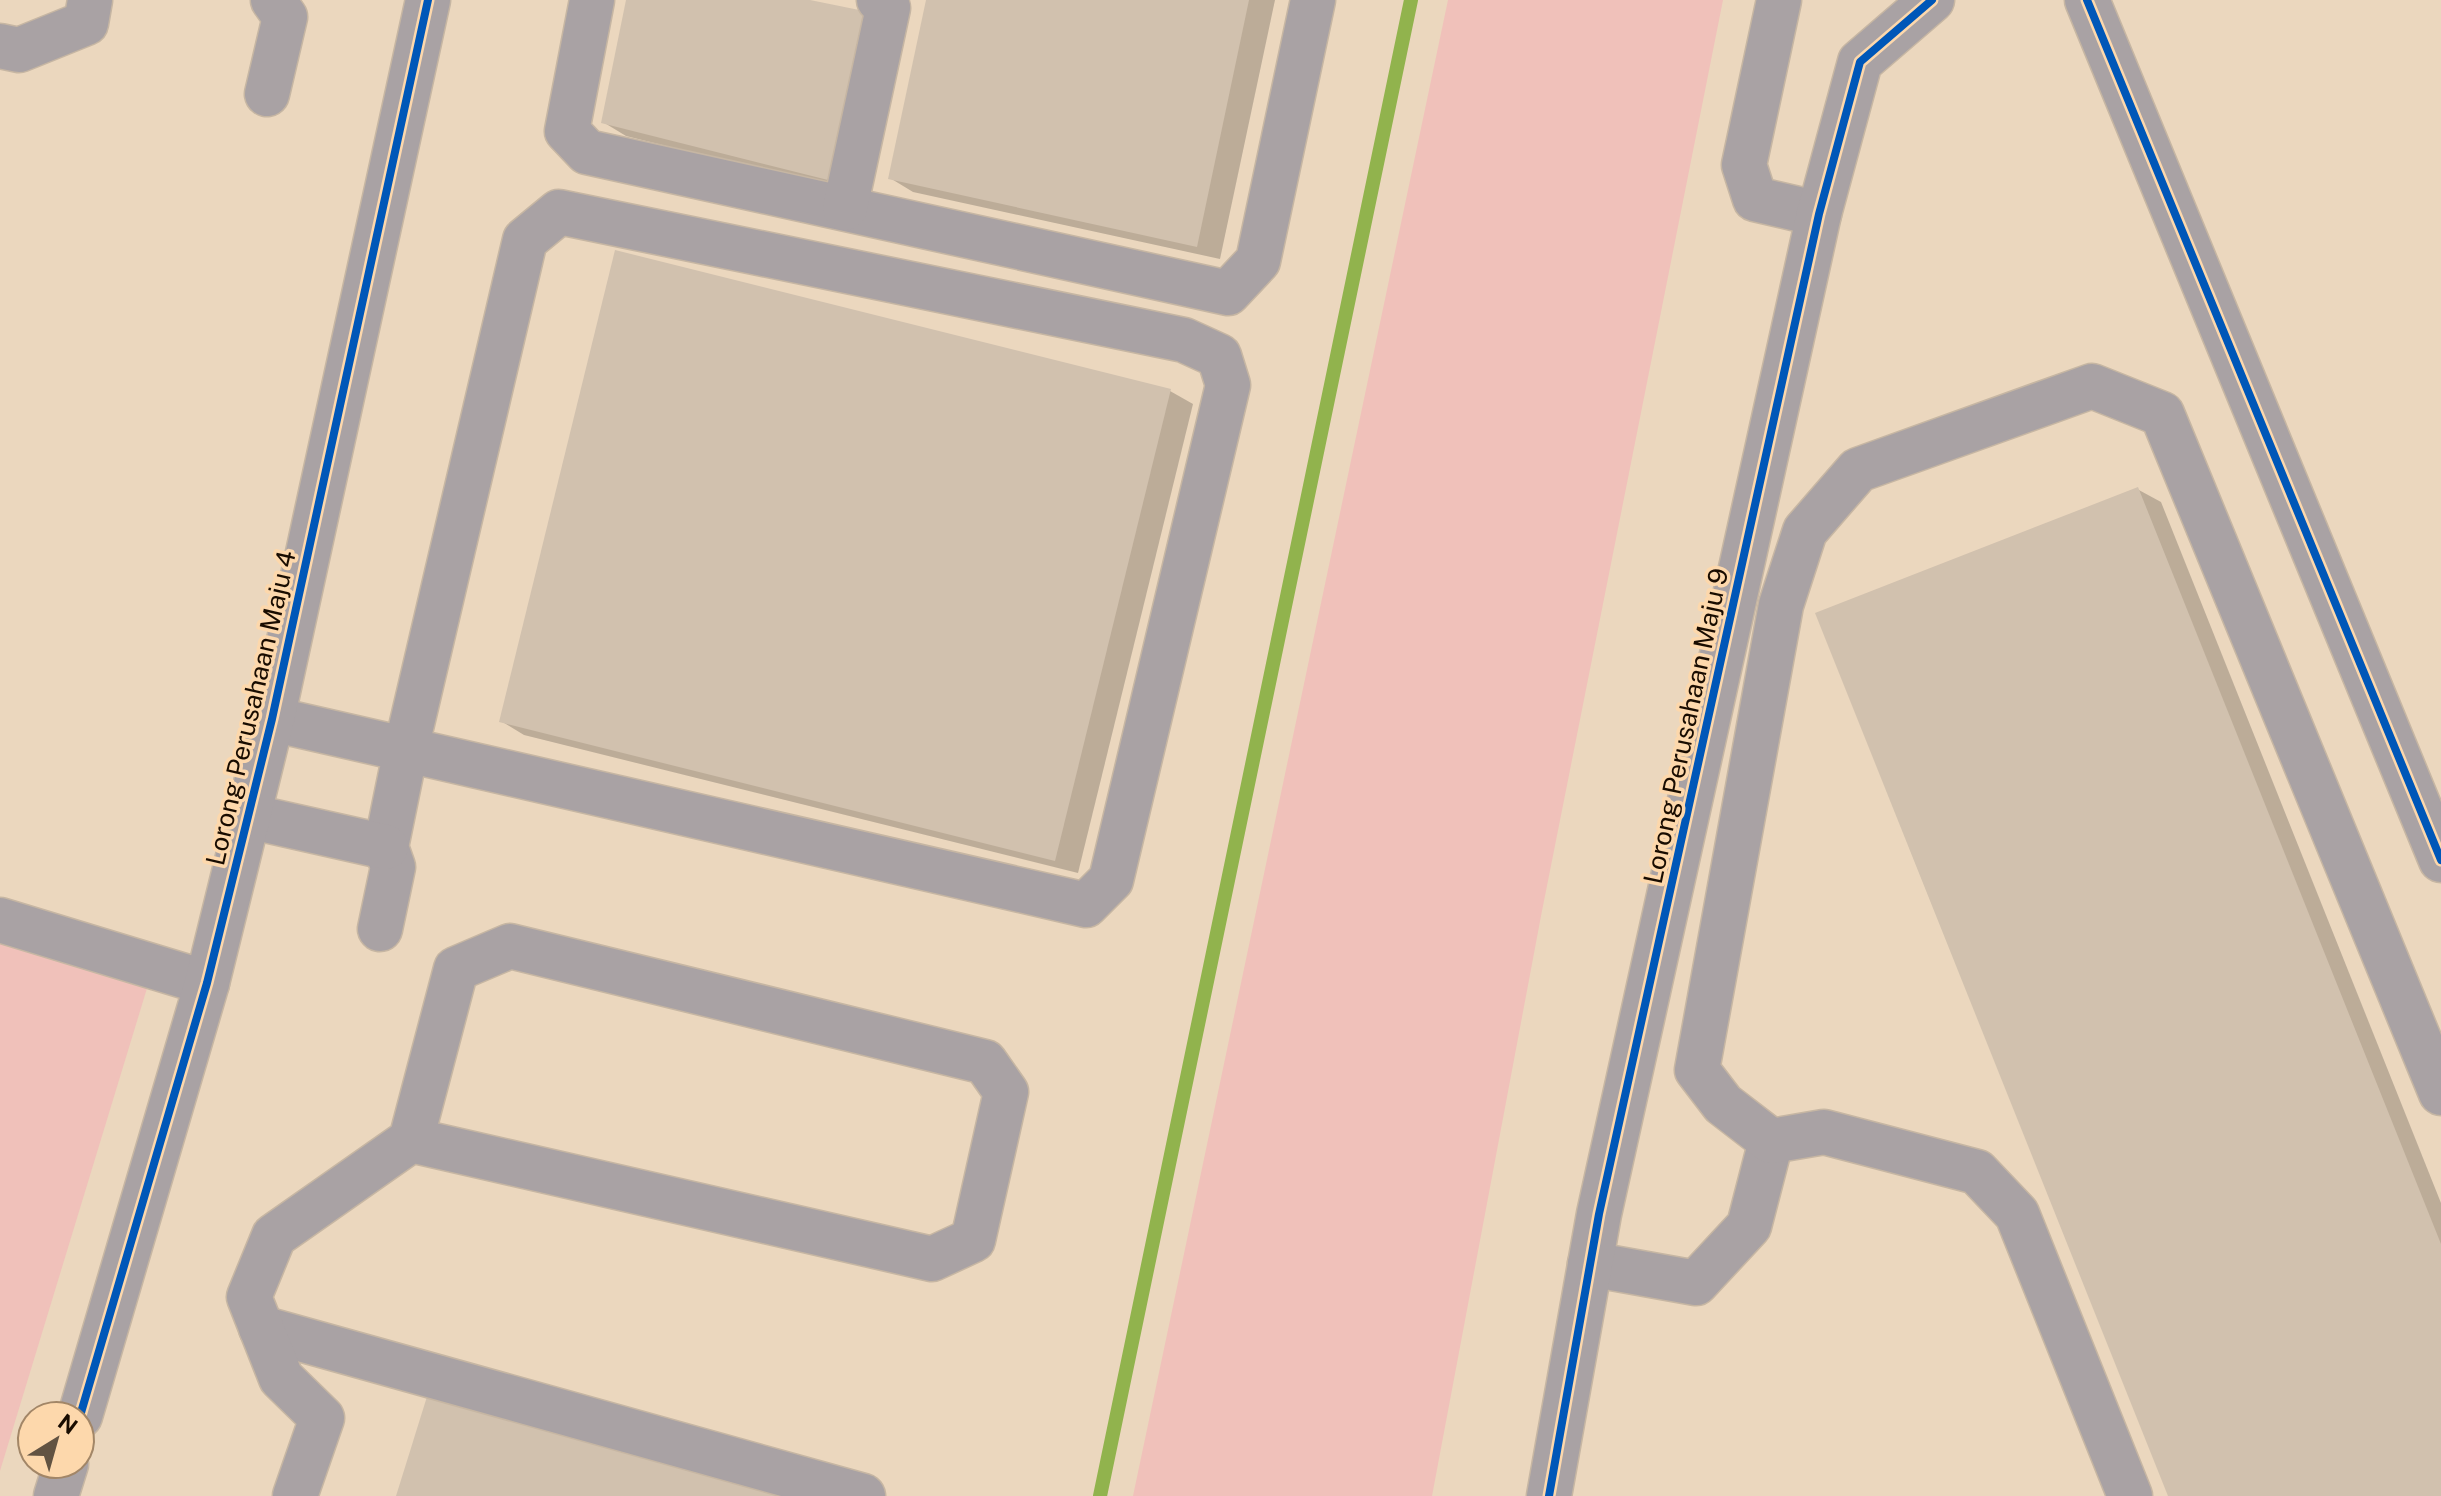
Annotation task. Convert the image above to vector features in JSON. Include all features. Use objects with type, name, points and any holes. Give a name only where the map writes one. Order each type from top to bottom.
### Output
[{"type":"street","points":[[0,46],[19,50],[86,23],[90,0]]},
{"type":"street","points":[[267,94],[285,17],[273,0]]},
{"type":"street","name":"Lorong Perusahaan Maju 4","points":[[85,1400],[207,983],[272,719],[428,0]]},
{"type":"street","points":[[592,0],[567,131],[587,152],[1228,293],[1258,261],[1313,0]]},
{"type":"street","points":[[845,208],[888,8],[879,0]]},
{"type":"street","points":[[1779,0],[1744,165],[1755,199],[1819,214]]},
{"type":"street","name":"Lorong Perusahaan Maju 9","points":[[1549,1496],[1590,1264],[1819,214],[1860,62],[1932,0]]},
{"type":"street","points":[[2087,0],[2441,860]]},
{"type":"street","points":[[272,719],[406,749],[1086,905],[1111,880],[1228,385],[1219,356],[1184,340],[559,212],[525,240],[406,749],[386,847],[393,867],[380,929]]},
{"type":"street","points":[[2130,1496],[2017,1214],[1977,1172],[1824,1132],[1771,1141],[1723,1104],[1697,1070],[1781,605],[1805,531],[1858,470],[2092,386],[2162,414],[2441,1093]]},
{"type":"street","points":[[248,816],[386,847]]},
{"type":"street","points":[[0,920],[207,983]]},
{"type":"street","points":[[295,1496],[322,1418],[281,1378],[249,1297],[274,1236],[411,1140],[456,969],[510,946],[985,1062],[1006,1092],[973,1240],[932,1259],[411,1140]]},
{"type":"street","points":[[1590,1264],[1696,1283],[1749,1226],[1771,1141]]},
{"type":"street","points":[[261,1328],[863,1496]]},
{"type":"shaded area","points":[[1448,0],[1723,0],[1541,916],[1432,1496],[1133,1496]]},
{"type":"shaded area","points":[[0,939],[148,985],[22,1400],[16,1400],[16,1418],[0,1471]]},
{"type":"building","points":[[626,0],[810,0],[874,13],[836,182],[601,123]]},
{"type":"building","points":[[926,0],[1249,0],[1197,247],[888,179]]},
{"type":"building","points":[[615,250],[1171,389],[1055,861],[499,722]]},
{"type":"building","points":[[2138,487],[2441,1244],[2441,1496],[2168,1496],[1815,613]]},
{"type":"building","points":[[430,1387],[780,1495],[780,1496],[396,1496]]},
{"type":"waterway","points":[[1100,1496],[1411,0]]},
{"type":"cycle path","points":[[85,1400],[207,983],[272,719],[428,0]]},
{"type":"cycle path","points":[[1549,1496],[1599,1214],[1819,214],[1860,62],[1932,0]]},
{"type":"cycle path","points":[[2087,0],[2441,860]]}]
